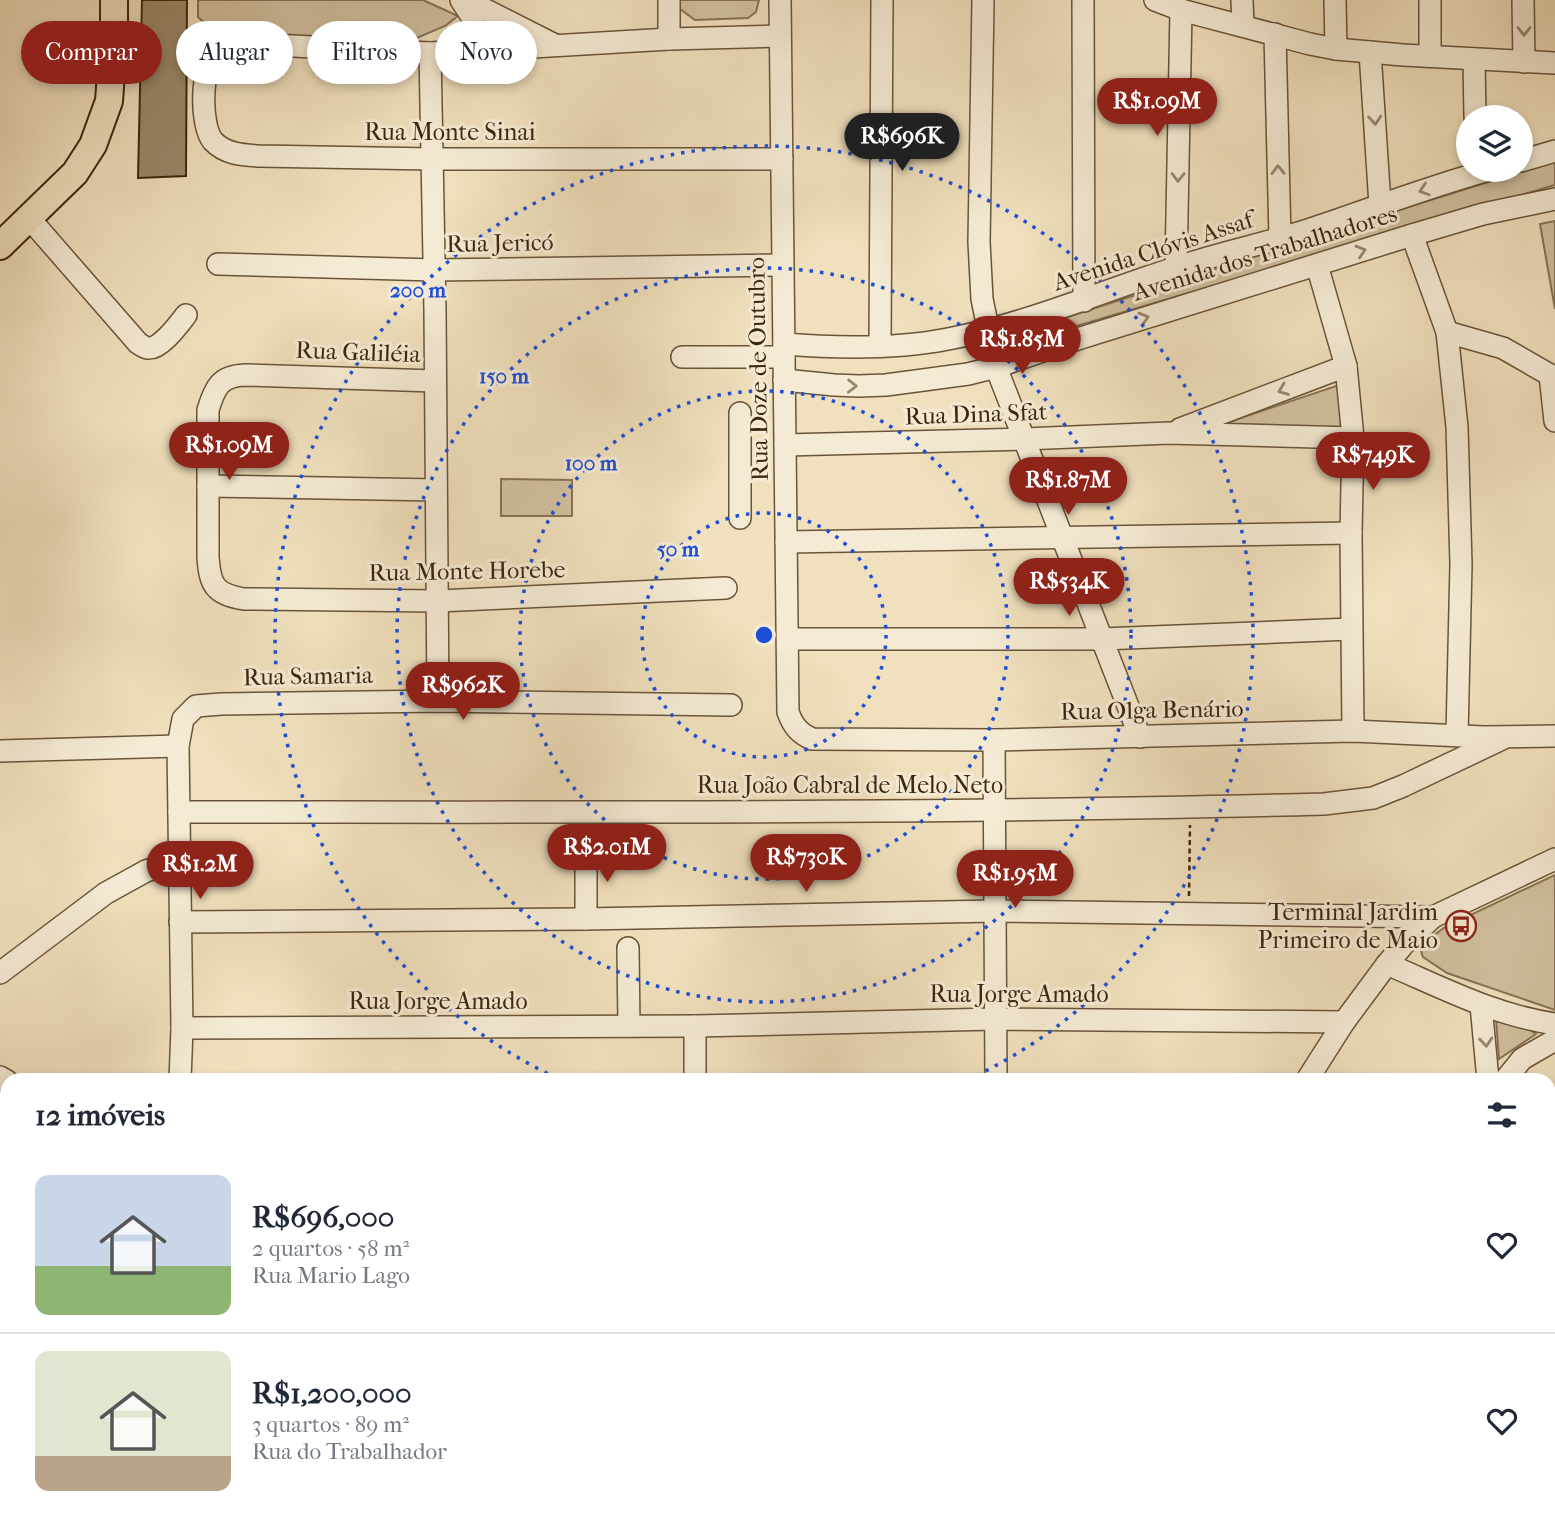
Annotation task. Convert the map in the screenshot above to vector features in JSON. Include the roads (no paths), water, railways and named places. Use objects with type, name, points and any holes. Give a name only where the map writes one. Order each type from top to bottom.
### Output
[{"type":"main road","points":[[0,246],[75,173],[93,145],[109,101],[114,0]]},
{"type":"street","points":[[461,0],[472,21]]},
{"type":"street","points":[[466,0],[554,45]]},
{"type":"street","points":[[669,0],[669,39]]},
{"type":"street","name":"Rua Doze de Outubro","points":[[780,0],[788,712],[800,733]]},
{"type":"street","points":[[880,345],[882,0]]},
{"type":"street","points":[[982,0],[979,242],[982,299],[988,330],[996,367],[1140,737]]},
{"type":"street","points":[[1083,0],[1084,301]]},
{"type":"street","points":[[1155,0],[1181,10],[1336,49],[1555,63]]},
{"type":"street","points":[[1242,0],[1242,26]]},
{"type":"street","points":[[1335,0],[1336,49]]},
{"type":"street","points":[[1430,0],[1430,56]]},
{"type":"street","points":[[1523,0],[1524,62]]},
{"type":"street","points":[[1176,267],[1181,10]]},
{"type":"street","points":[[1275,34],[1280,238]]},
{"type":"street","points":[[537,46],[780,36]]},
{"type":"street","name":"Rua Monte Sinai","points":[[430,53],[234,45],[215,54],[206,74],[206,125],[211,139],[224,150],[240,155],[432,159],[782,159]]},
{"type":"street","points":[[1370,52],[1380,205]]},
{"type":"street","points":[[430,53],[435,53]]},
{"type":"street","name":"Rua Galiléia","points":[[208,486],[208,410],[218,385],[231,376],[435,381],[430,53]]},
{"type":"street","points":[[1474,59],[1475,105]]},
{"type":"street","points":[[1533,157],[1555,151]]},
{"type":"street","name":"Avenida Clóvis Assaf","points":[[682,357],[915,344],[988,330],[1084,301],[1176,267],[1280,238],[1456,179]]},
{"type":"street","name":"Avenida dos Trabalhadores","points":[[784,380],[834,385],[886,385],[968,374],[1483,214],[1555,199]]},
{"type":"street","points":[[29,218],[138,343],[147,348],[158,346],[186,316]]},
{"type":"street","points":[[1412,236],[1447,332],[1457,427],[1461,564],[1457,735]]},
{"type":"street","name":"Rua Jericó","points":[[218,264],[435,270],[782,265]]},
{"type":"street","points":[[1317,265],[1346,366],[1353,438],[1353,731]]},
{"type":"street","points":[[1447,332],[1503,348],[1552,374],[1555,421]]},
{"type":"street","name":"Rua Dina Sfat","points":[[1169,433],[1346,366]]},
{"type":"street","points":[[435,381],[438,701]]},
{"type":"street","points":[[740,413],[740,518]]},
{"type":"street","name":"Rua Dina Sfat","points":[[785,445],[1169,433],[1353,438]]},
{"type":"street","points":[[208,486],[436,490]]},
{"type":"street","name":"Rua Monte Horebe","points":[[208,486],[209,573],[214,585],[227,596],[244,599],[438,601],[726,588]]},
{"type":"street","points":[[786,542],[1351,533]]},
{"type":"street","points":[[788,639],[1102,639],[1352,629]]},
{"type":"street","name":"Rua Samaria","points":[[178,746],[183,719],[196,706],[221,704],[438,701],[732,705]]},
{"type":"street","name":"Rua Olga Benário","points":[[800,733],[812,739],[994,740],[1353,731],[1507,737],[1555,736]]},
{"type":"street","name":"Rua João Cabral de Melo Neto","points":[[179,812],[994,811],[1324,804],[1373,798],[1507,737]]},
{"type":"street","points":[[994,740],[996,1073]]},
{"type":"street","points":[[0,751],[178,746],[180,1073]]},
{"type":"street","points":[[586,850],[586,919]]},
{"type":"street","points":[[1311,1073],[1344,1022],[1387,964],[1433,917],[1555,859]]},
{"type":"street","points":[[0,973],[106,894],[146,871],[179,860]]},
{"type":"street","points":[[180,922],[586,919],[994,911],[1433,917]]},
{"type":"street","points":[[628,948],[629,1026]]},
{"type":"street","points":[[1387,964],[1481,1005],[1528,1020],[1555,1024]]},
{"type":"street","points":[[1481,1005],[1487,1073]]},
{"type":"street","name":"Rua Jorge Amado","points":[[182,1028],[695,1026],[995,1019],[1344,1022]]},
{"type":"street","points":[[695,1026],[695,1073]]},
{"type":"street","points":[[1511,1073],[1522,1059],[1555,1040]]},
{"type":"place","name":"Terminal Jardim Primeiro de Maio","points":[[1461,926]]}]
